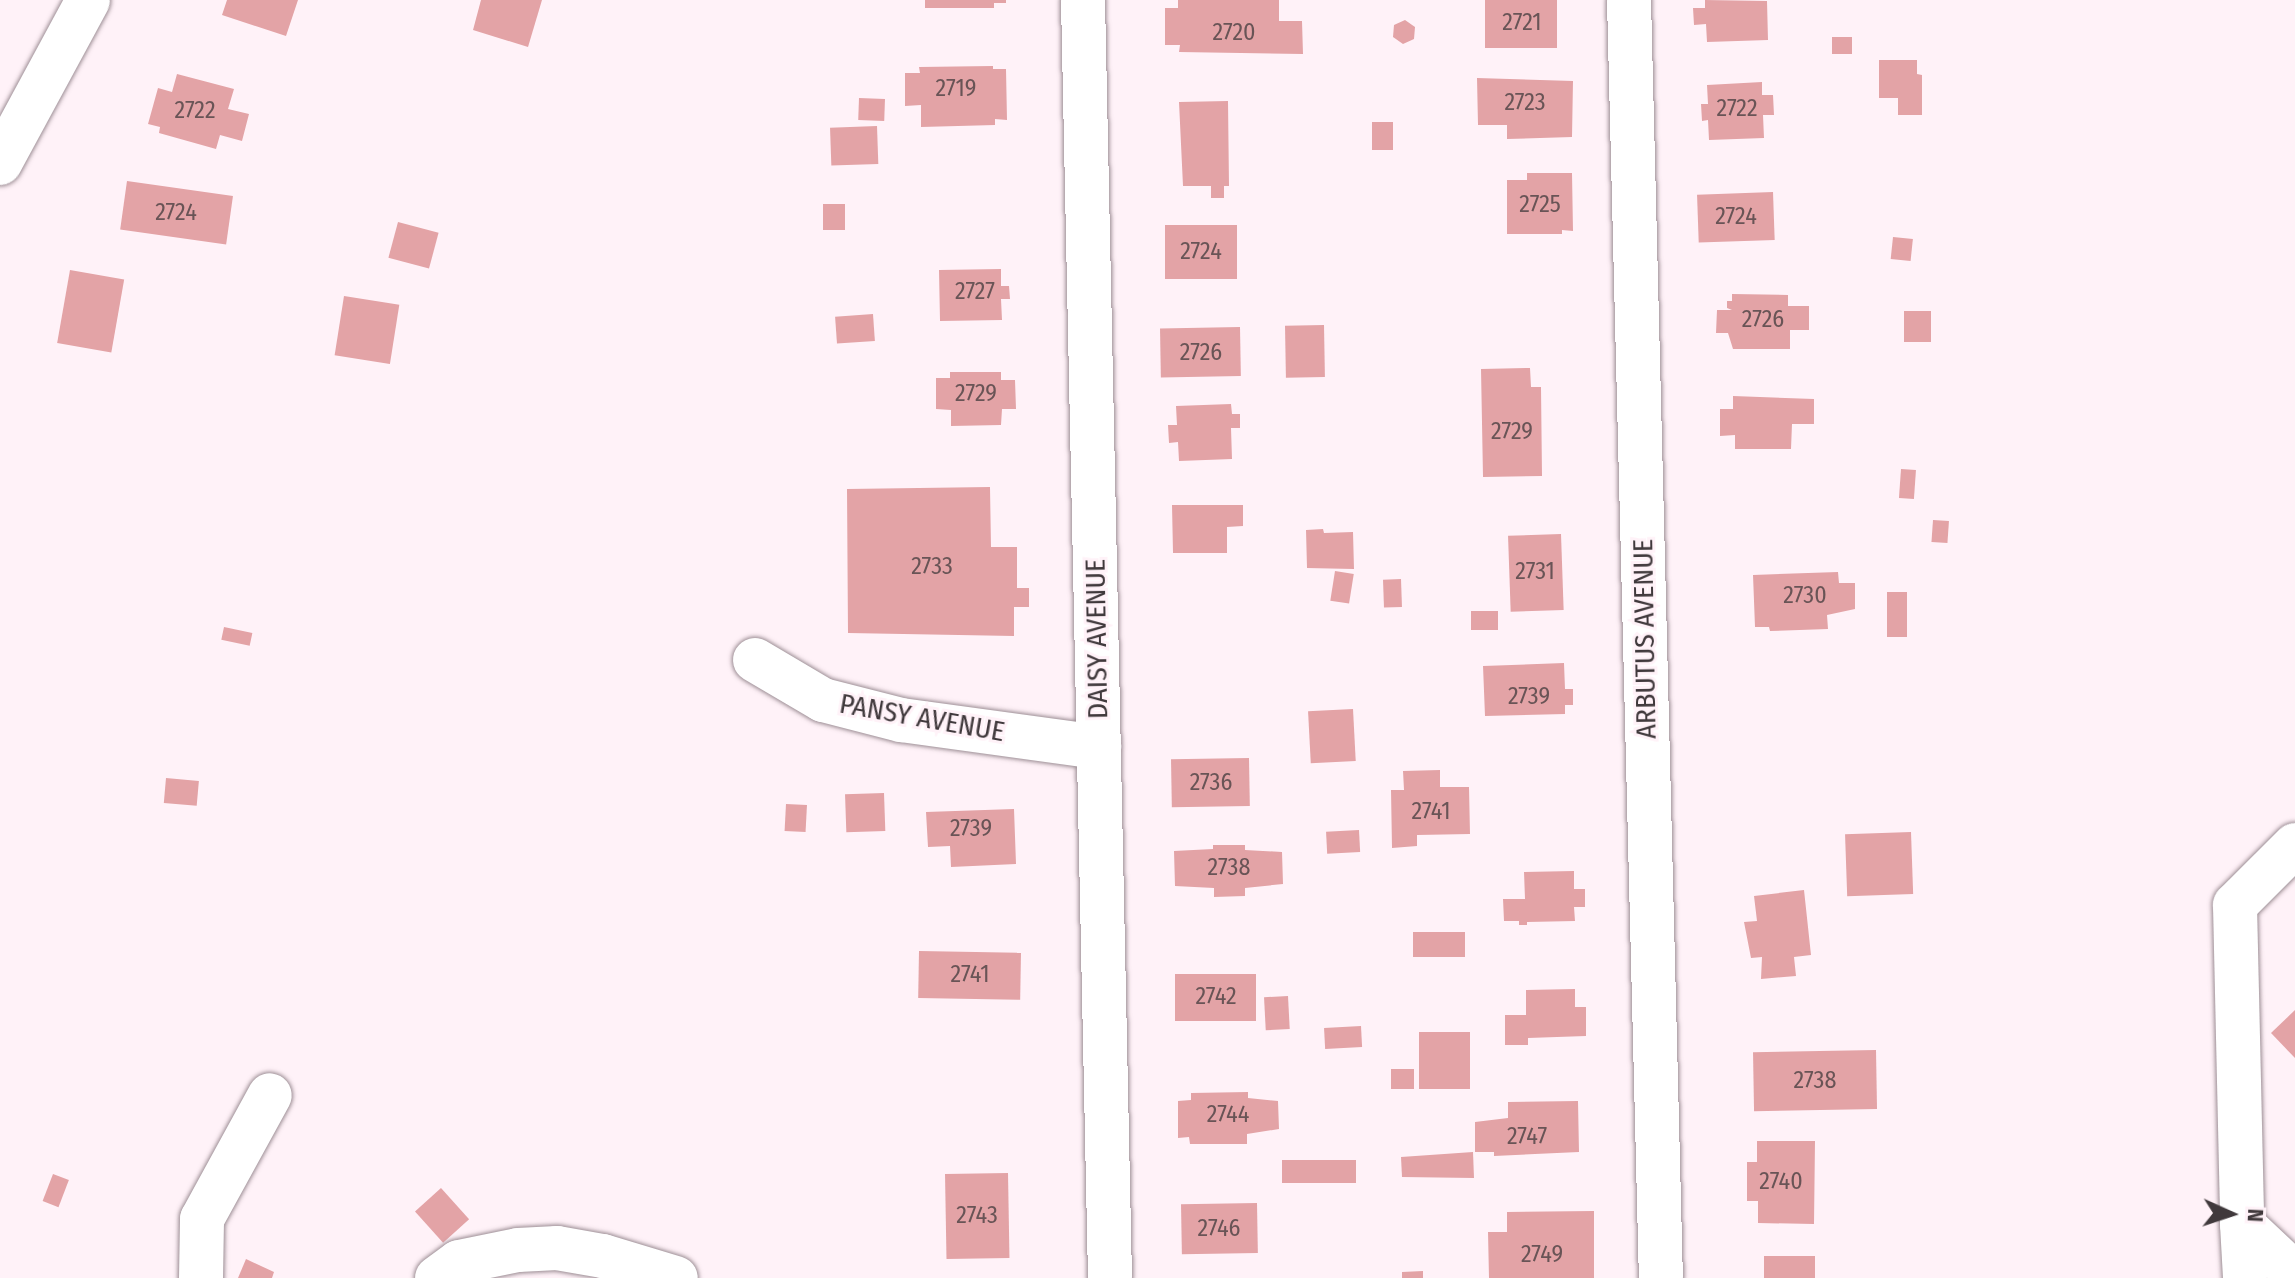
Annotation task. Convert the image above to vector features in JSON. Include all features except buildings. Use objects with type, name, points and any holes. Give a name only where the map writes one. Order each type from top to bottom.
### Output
[{"type":"street","points":[[0,163],[88,0]]},
{"type":"street","name":"DAISY AVENUE","points":[[1083,0],[1110,1278]]},
{"type":"street","name":"ARBUTUS AVENUE","points":[[1629,0],[1661,1278]]},
{"type":"street","name":"PANSY AVENUE","points":[[755,660],[823,700],[901,720],[1099,747]]},
{"type":"street","points":[[2245,1278],[2235,905],[2295,845]]},
{"type":"street","points":[[201,1278],[202,1219],[270,1095]]},
{"type":"street","points":[[2242,1224],[2295,1274]]},
{"type":"street","points":[[437,1278],[459,1262],[518,1250],[557,1248],[603,1256],[676,1278]]}]
